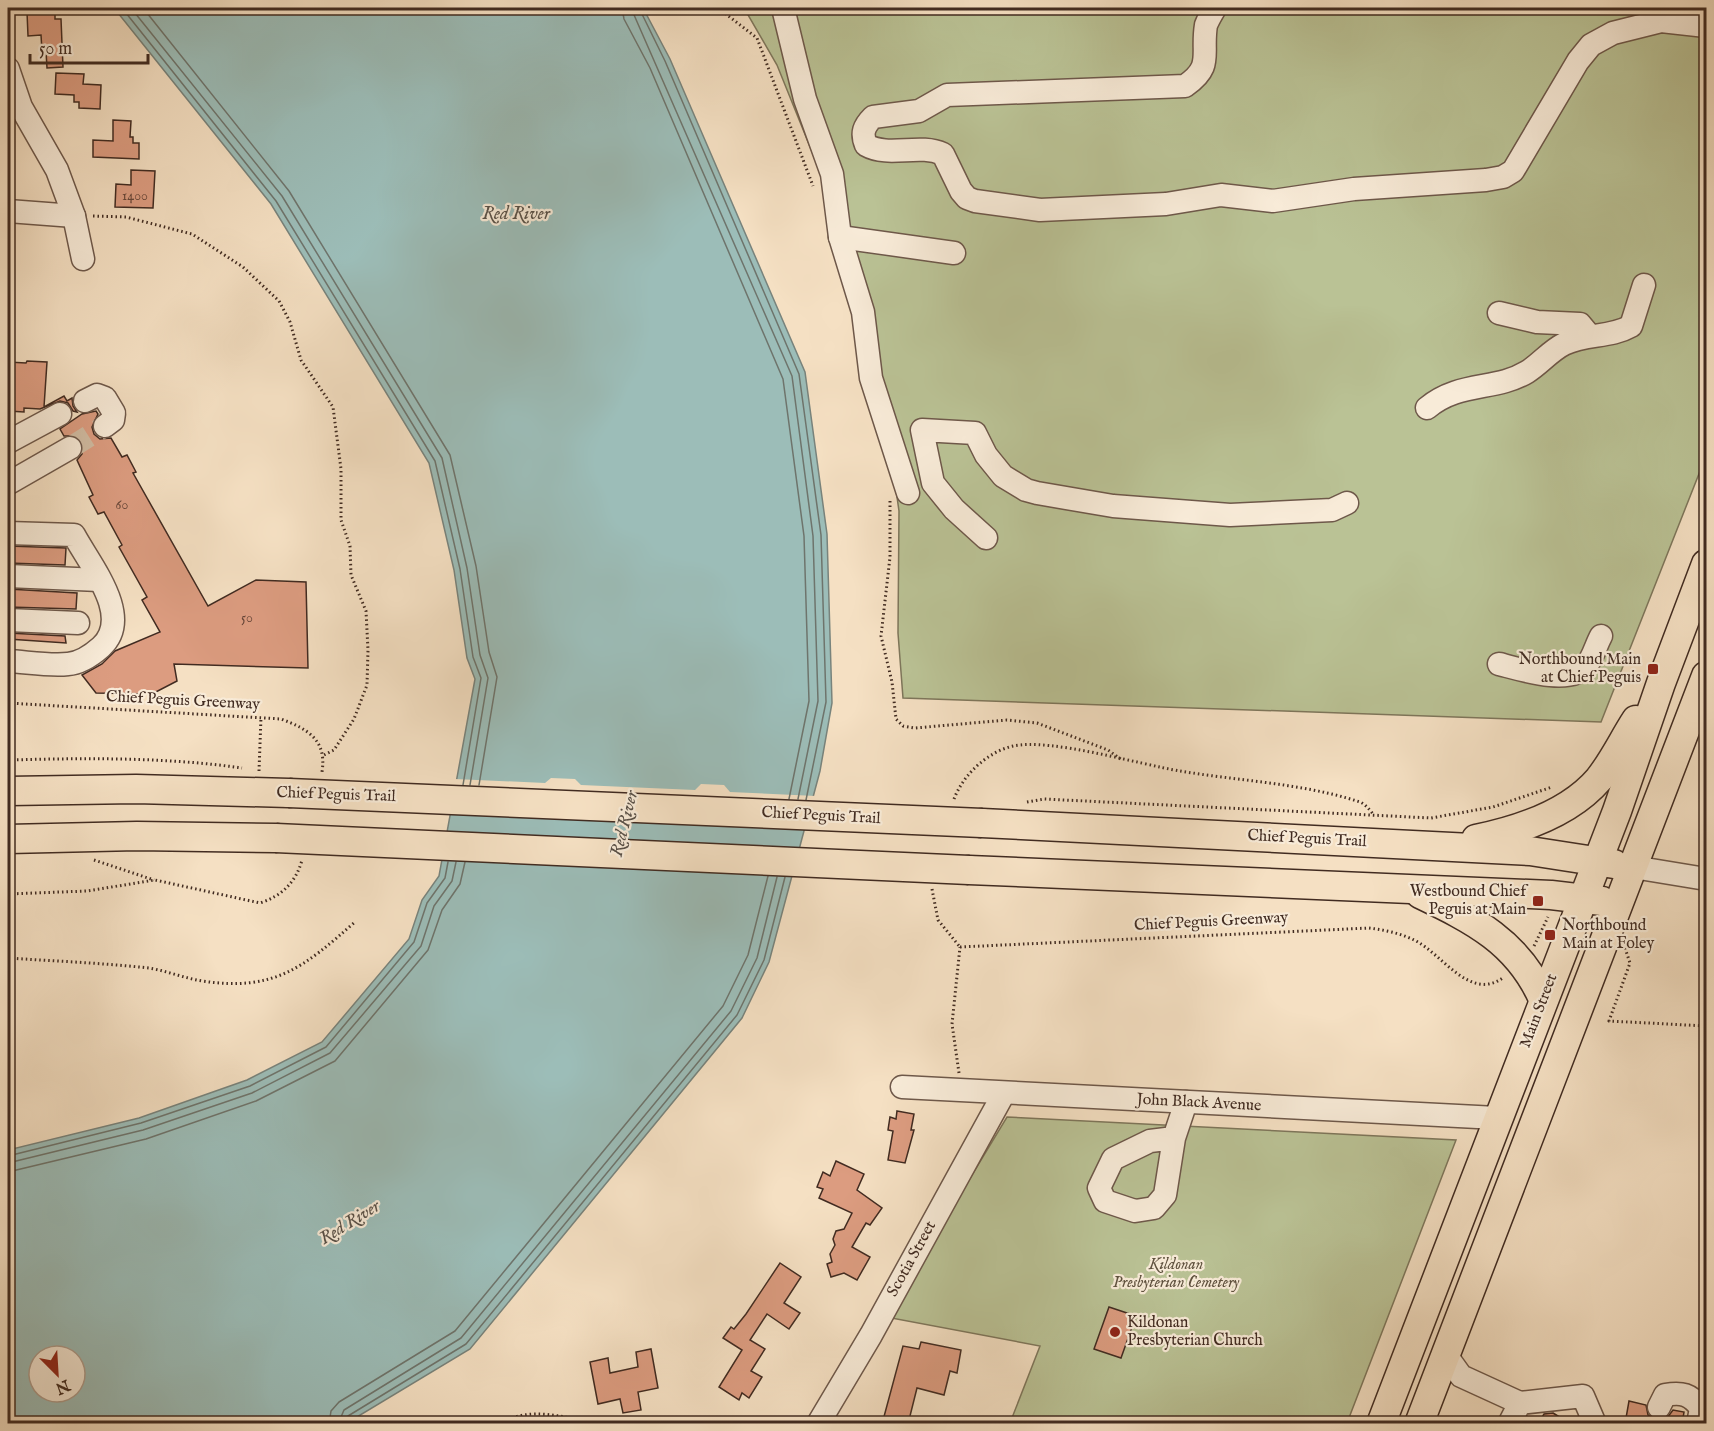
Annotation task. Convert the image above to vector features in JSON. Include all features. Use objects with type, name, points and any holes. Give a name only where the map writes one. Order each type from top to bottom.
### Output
[{"type":"main road","name":"Main Street","points":[[1381,1424],[1635,762],[1661,683],[1707,564]]},
{"type":"main road","points":[[1419,1424],[1707,676]]},
{"type":"main road","points":[[1432,844],[1504,833],[1544,818],[1571,802],[1591,787],[1610,764],[1661,683]]},
{"type":"main road","name":"Chief Peguis Trail","points":[[8,791],[136,789],[289,793],[1432,844],[1530,851],[1633,867]]},
{"type":"main road","points":[[8,839],[126,836],[276,838],[1551,895],[1619,903]]},
{"type":"main road","points":[[1410,890],[1466,916],[1500,941],[1528,970],[1543,999]]},
{"type":"street","points":[[783,8],[805,99],[832,174],[840,237],[863,312],[871,378],[899,496]]},
{"type":"street","points":[[1215,8],[1206,25],[1206,60],[1198,76],[1185,86],[947,95],[919,111],[873,117],[863,131],[863,139],[866,145],[879,149],[931,150],[943,154],[961,191],[975,201],[1040,210],[1166,204],[1221,195],[1273,201],[1354,189],[1486,180],[1503,177],[1514,171],[1578,62],[1592,45],[1612,33],[1660,21],[1707,26]]},
{"type":"street","points":[[8,69],[14,107],[57,170],[74,216],[83,259]]},
{"type":"street","points":[[8,211],[74,216]]},
{"type":"street","points":[[840,237],[954,253]]},
{"type":"street","points":[[1427,408],[1451,392],[1499,382],[1527,372],[1564,344],[1590,336],[1616,334],[1631,326],[1644,285]]},
{"type":"street","points":[[1499,313],[1537,322],[1580,324],[1590,336]]},
{"type":"street","points":[[85,401],[97,395],[105,398],[114,413],[112,420],[105,426]]},
{"type":"street","points":[[8,442],[60,414]]},
{"type":"street","points":[[986,538],[954,509],[933,483],[922,430],[975,433],[993,466],[1012,482],[1026,490],[1077,500],[1230,515],[1332,510],[1347,503]]},
{"type":"street","points":[[8,483],[70,448]]},
{"type":"street","points":[[8,533],[74,535],[108,597],[115,620],[109,640],[91,656],[70,664],[8,661]]},
{"type":"street","points":[[8,576],[99,580]]},
{"type":"street","points":[[8,620],[78,623]]},
{"type":"street","points":[[1499,664],[1549,675],[1573,675],[1586,668],[1601,636]]},
{"type":"street","points":[[1633,867],[1707,879]]},
{"type":"street","name":"John Black Avenue","points":[[902,1087],[1497,1118]]},
{"type":"street","name":"Scotia Street","points":[[818,1424],[871,1335],[1004,1093]]},
{"type":"street","points":[[1174,1138],[1186,1102]]},
{"type":"street","points":[[1446,1355],[1461,1376],[1520,1403],[1583,1396],[1595,1424]]},
{"type":"street","points":[[1433,1387],[1434,1424]]},
{"type":"street","points":[[1659,1407],[1665,1395],[1679,1393],[1692,1396],[1701,1408],[1698,1424]]},
{"type":"street","points":[[1509,1424],[1520,1403]]},
{"type":"path","points":[[717,8],[757,39],[816,196]]},
{"type":"path","points":[[74,216],[126,217],[192,234],[243,267],[279,301],[290,322],[301,360],[333,407],[341,469],[342,520],[350,546],[351,575],[366,610],[367,685],[354,719],[334,750],[324,755],[322,771]]},
{"type":"path","points":[[899,496],[880,636],[892,682],[896,718],[903,726],[915,728],[1007,720],[1037,723],[1108,750],[1122,760]]},
{"type":"path","name":"Chief Peguis Greenway","points":[[8,703],[281,719],[305,730],[321,747],[324,755]]},
{"type":"path","points":[[259,771],[261,717]]},
{"type":"path","points":[[956,795],[973,769],[1010,747],[1023,745],[1064,749],[1284,786],[1362,803],[1375,815]]},
{"type":"path","points":[[8,760],[140,759],[199,762],[270,772]]},
{"type":"path","points":[[1020,804],[1044,799],[1431,818],[1476,811],[1511,802],[1559,784]]},
{"type":"path","points":[[90,859],[155,880],[260,903],[273,899],[286,889],[299,871]]},
{"type":"path","points":[[931,879],[932,903],[938,920],[960,947],[952,1024],[962,1090]]},
{"type":"path","points":[[8,894],[87,891],[155,880]]},
{"type":"path","points":[[1531,951],[1551,912]]},
{"type":"path","points":[[8,958],[149,969],[200,980],[246,985],[274,978],[297,968],[316,956],[356,921]]},
{"type":"path","name":"Chief Peguis Greenway","points":[[960,947],[1369,927],[1415,940],[1470,982],[1496,983],[1511,970]]},
{"type":"path","points":[[1630,963],[1609,1021],[1707,1026]]},
{"type":"path","points":[[500,1424],[510,1418],[542,1414],[598,1424]]},
{"type":"green space","points":[[744,8],[1706,8],[1706,456],[1601,722],[903,698],[898,633],[899,511],[891,455],[823,179],[777,65]]},
{"type":"green space","name":"Kildonan Presbyterian Cemetery","points":[[1007,1117],[1456,1140],[1347,1423],[1010,1423],[1040,1346],[886,1317]]},
{"type":"water","name":"Red River","points":[[114,8],[643,8],[670,59],[805,372],[827,534],[832,703],[820,771],[769,962],[742,1018],[470,1349],[347,1423],[8,1423],[8,1150],[139,1118],[247,1080],[322,1042],[409,939],[422,900],[439,876],[475,679],[467,658],[454,570],[429,463],[271,204]]},
{"type":"pier","points":[[551,778],[575,779],[581,785],[695,790],[701,784],[724,785],[730,792],[816,796],[807,828],[448,812],[455,779],[545,783]]},
{"type":"building","points":[[55,11],[55,19],[61,19],[63,67],[47,68],[46,51],[42,51],[41,35],[28,36],[27,12]]},
{"type":"building","points":[[56,73],[84,74],[83,84],[101,85],[100,109],[79,108],[79,102],[74,102],[74,95],[55,94]]},
{"type":"building","points":[[113,120],[131,121],[130,137],[133,137],[133,143],[139,143],[139,159],[93,157],[93,140],[113,141]]},
{"type":"building","points":[[131,170],[155,171],[153,208],[115,207],[116,184],[131,185]]},
{"type":"building","points":[[27,361],[47,362],[44,407],[64,396],[67,401],[72,398],[77,412],[73,411],[68,403],[60,401],[40,409],[24,408],[24,412],[8,411],[8,362],[26,363]]},
{"type":"building","points":[[96,411],[98,414],[92,427],[94,434],[100,439],[111,438],[122,457],[127,455],[136,472],[133,473],[208,606],[256,580],[306,582],[308,668],[174,664],[177,681],[152,694],[96,693],[82,675],[102,664],[115,651],[160,632],[142,600],[147,597],[119,547],[122,545],[104,512],[98,514],[89,497],[93,495],[77,460],[82,454],[82,442],[76,436],[64,436],[60,429],[82,414]]},
{"type":"building","points":[[8,546],[66,548],[65,565],[8,563]]},
{"type":"building","points":[[8,589],[77,593],[76,609],[8,607]]},
{"type":"building","points":[[8,633],[65,636],[66,643],[8,639]]},
{"type":"building","points":[[897,1111],[914,1114],[911,1130],[914,1130],[905,1163],[888,1160],[893,1131],[888,1130],[890,1117],[896,1119]]},
{"type":"building","points":[[836,1161],[864,1174],[857,1190],[882,1208],[870,1225],[866,1223],[852,1247],[870,1257],[857,1280],[844,1273],[831,1277],[827,1264],[832,1262],[830,1254],[835,1245],[833,1239],[836,1231],[844,1229],[852,1213],[819,1198],[823,1189],[817,1187],[823,1172],[830,1176]]},
{"type":"building","points":[[780,1263],[801,1277],[784,1303],[800,1313],[789,1329],[767,1314],[750,1340],[765,1349],[751,1371],[762,1377],[749,1398],[742,1393],[739,1400],[719,1387],[742,1350],[723,1338],[731,1327],[734,1329],[746,1314]]},
{"type":"building","name":"Kildonan Presbyterian Church","points":[[1109,1307],[1136,1316],[1121,1358],[1094,1349]]},
{"type":"building","points":[[921,1342],[961,1350],[957,1373],[950,1371],[944,1395],[917,1388],[908,1424],[882,1424],[903,1346],[919,1349]]},
{"type":"building","points":[[651,1349],[658,1388],[638,1392],[641,1410],[623,1413],[620,1399],[598,1404],[590,1362],[608,1358],[610,1373],[638,1367],[636,1352]]},
{"type":"building","points":[[1629,1401],[1646,1405],[1648,1415],[1659,1420],[1667,1418],[1673,1410],[1684,1412],[1682,1424],[1629,1424],[1629,1419],[1626,1418]]},
{"type":"building","points":[[1553,1413],[1571,1424],[1538,1424],[1544,1414]]},
{"type":"tunnel","points":[[70,448],[105,426]]},
{"type":"place","name":"Northbound Main at Chief Peguis","points":[[1653,669]]},
{"type":"place","name":"Westbound Chief Peguis at Main","points":[[1538,901]]},
{"type":"place","name":"Northbound Main at Foley","points":[[1550,935]]},
{"type":"place","name":"Kildonan Presbyterian Church","points":[[1115,1332]]}]
